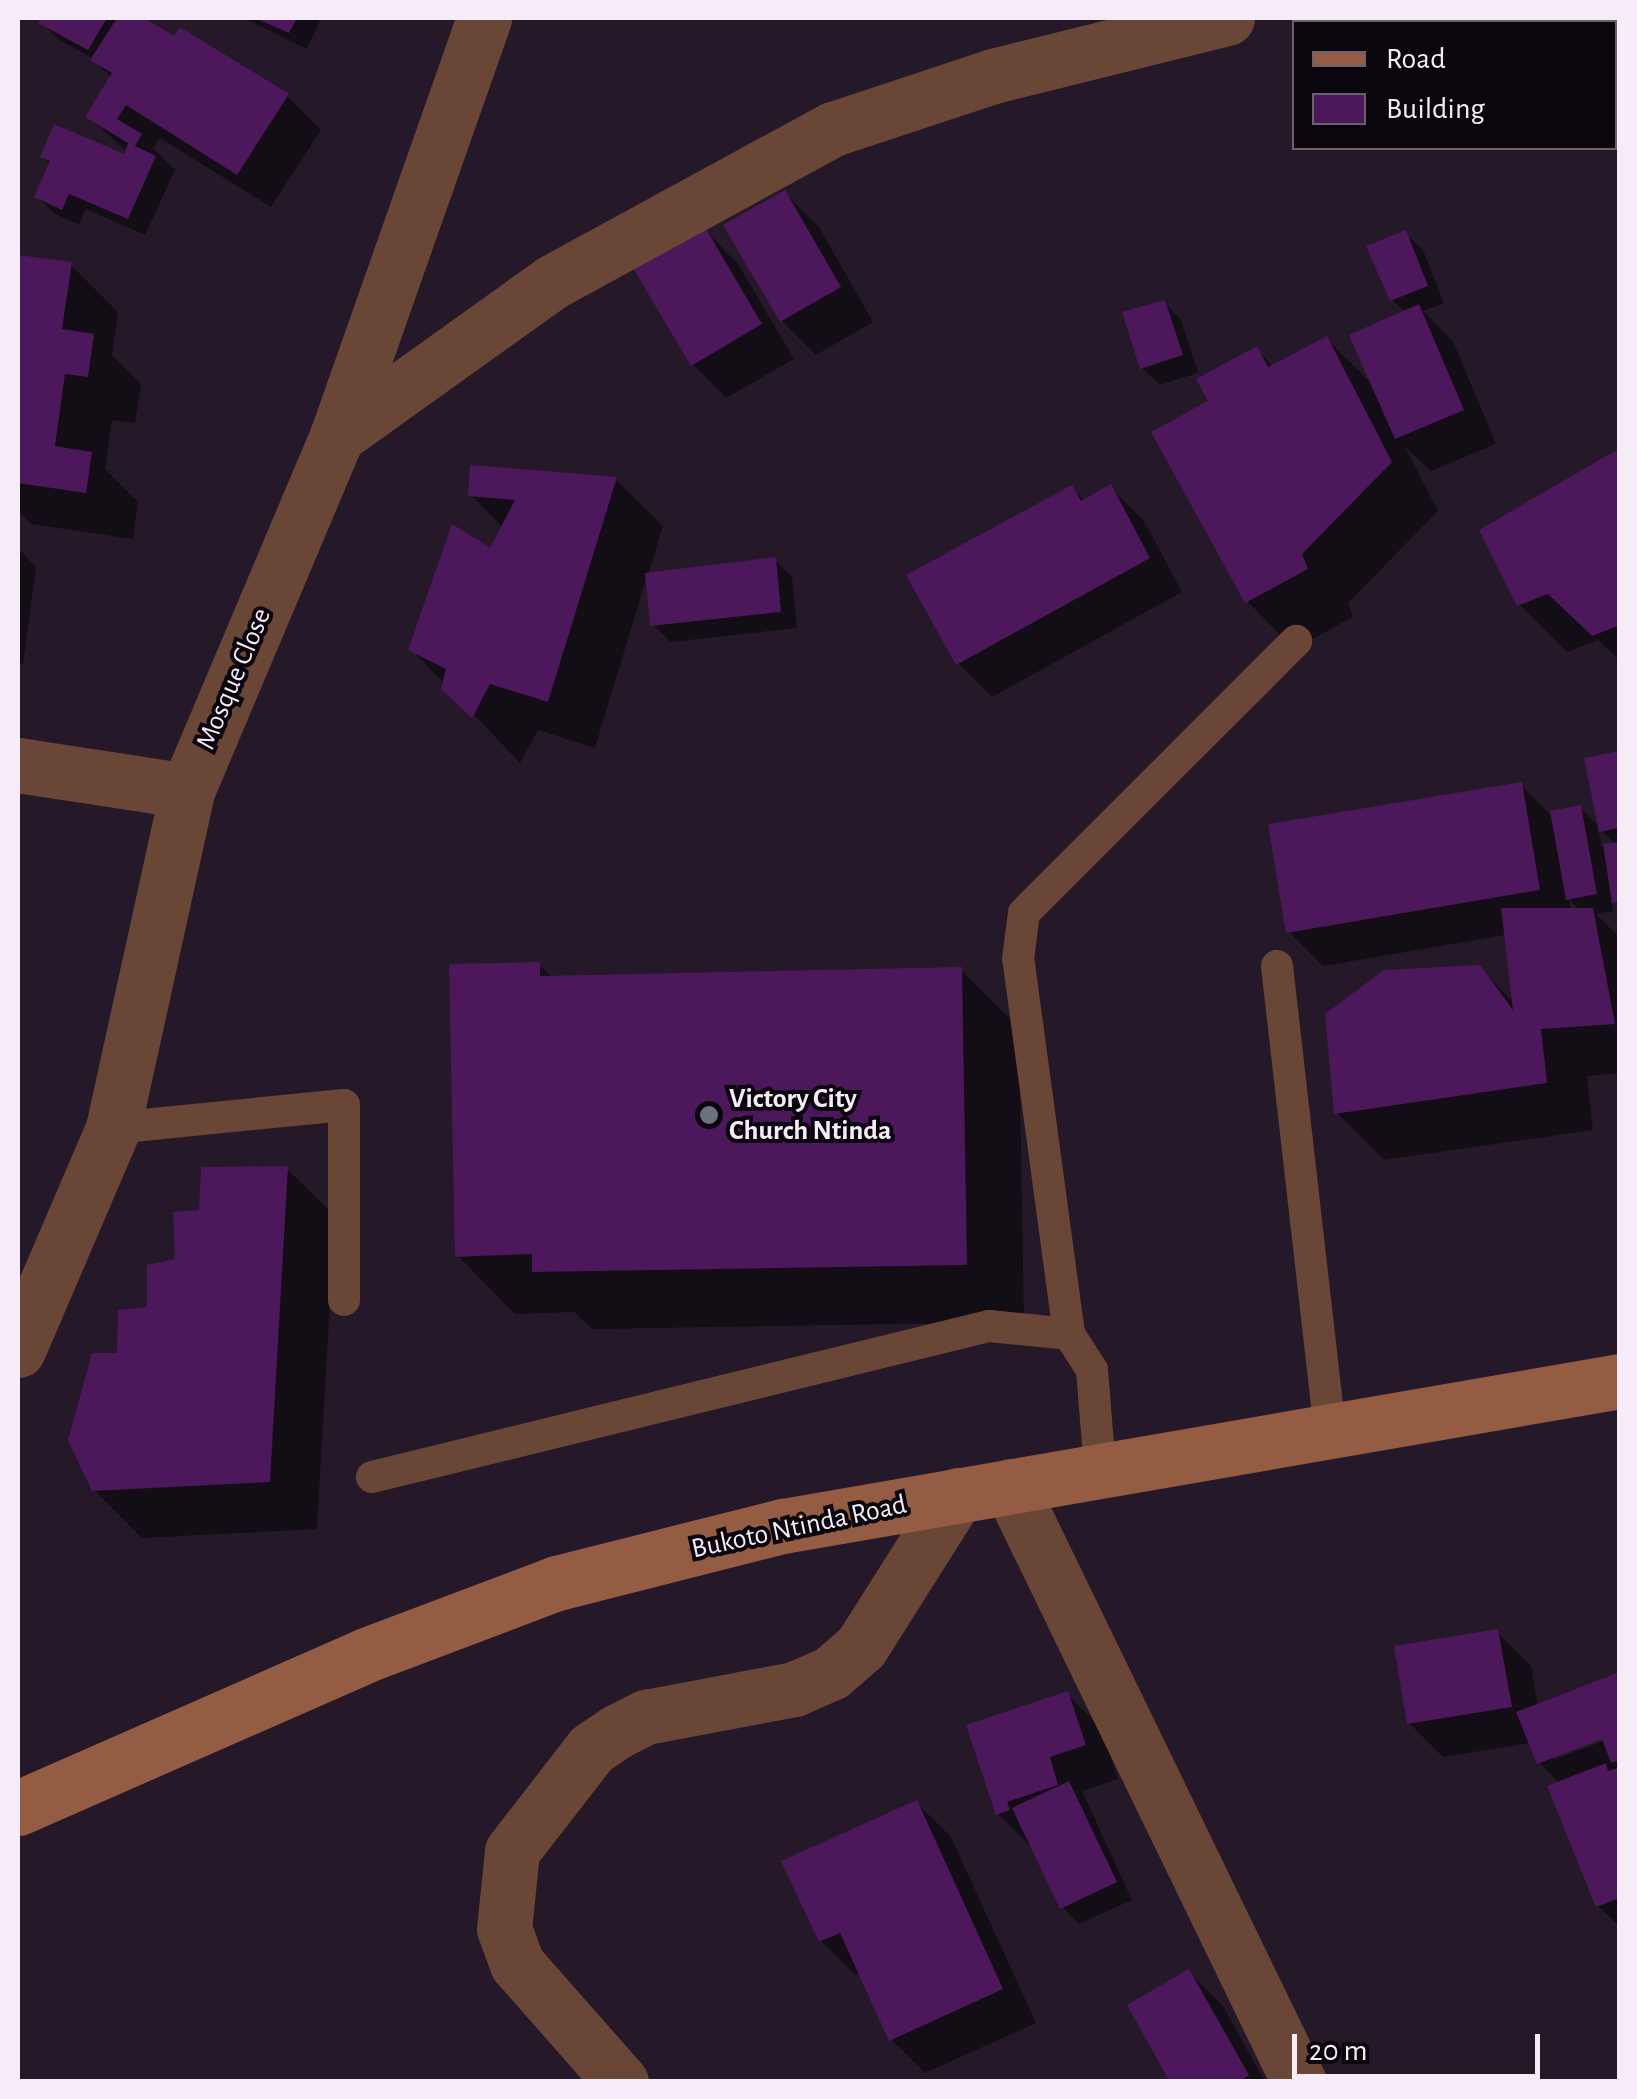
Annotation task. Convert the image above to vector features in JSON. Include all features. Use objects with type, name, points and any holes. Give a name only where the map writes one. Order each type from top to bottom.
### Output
[{"type":"main road","name":"Bukoto Ntinda Road","points":[[18,1808],[366,1655],[557,1582],[784,1526],[1330,1428],[1620,1381]]},
{"type":"street","name":"Mosque Close","points":[[18,1350],[113,1128],[186,791],[337,436],[484,18]]},
{"type":"street","points":[[337,436],[552,282],[833,128],[993,76],[1228,18]]},
{"type":"street","points":[[18,765],[186,791]]},
{"type":"street","points":[[1010,1486],[1299,2082]]},
{"type":"street","points":[[621,2082],[517,1964],[504,1929],[512,1851],[591,1749],[616,1732],[646,1717],[794,1690],[831,1673],[861,1647],[957,1495]]},
{"type":"lane","points":[[1100,1469],[1092,1370],[1069,1334],[1018,959],[1024,913],[1296,642]]},
{"type":"lane","points":[[1278,966],[1330,1428]]},
{"type":"lane","points":[[113,1128],[344,1105],[344,1300]]},
{"type":"lane","points":[[372,1477],[989,1326],[1069,1334]]},
{"type":"building","points":[[41,18],[107,18],[88,50],[38,23]]},
{"type":"building","points":[[117,18],[144,18],[174,36],[180,27],[289,94],[237,175],[126,105],[117,119],[142,134],[135,146],[156,156],[128,219],[69,194],[62,210],[34,197],[50,161],[40,157],[54,124],[124,154],[128,143],[85,117],[112,73],[90,60]]},
{"type":"building","points":[[255,18],[297,18],[289,33]]},
{"type":"building","points":[[785,190],[841,287],[780,322],[723,225]]},
{"type":"building","points":[[705,227],[762,324],[691,366],[633,268]]},
{"type":"building","points":[[1406,230],[1428,286],[1390,301],[1366,246]]},
{"type":"building","points":[[18,255],[72,262],[62,329],[94,334],[88,377],[65,374],[55,446],[92,452],[86,493],[18,483]]},
{"type":"building","points":[[1165,300],[1183,355],[1140,369],[1122,312]]},
{"type":"building","points":[[1419,304],[1464,410],[1395,439],[1349,335]]},
{"type":"building","points":[[1327,336],[1392,462],[1302,554],[1308,569],[1245,603],[1151,432],[1208,401],[1196,379],[1257,346],[1268,367]]},
{"type":"building","points":[[1620,448],[1620,625],[1592,636],[1548,594],[1517,606],[1479,530]]},
{"type":"building","points":[[470,465],[617,477],[548,702],[490,684],[472,718],[441,689],[446,669],[408,650],[452,524],[490,548],[515,500],[468,496]]},
{"type":"building","points":[[1111,484],[1150,558],[956,665],[906,575],[1072,485],[1081,501]]},
{"type":"building","points":[[776,557],[781,612],[650,626],[645,573]]},
{"type":"building","points":[[1620,751],[1620,828],[1599,832],[1584,758]]},
{"type":"building","points":[[1522,782],[1540,890],[1286,933],[1268,824]]},
{"type":"building","points":[[1581,805],[1597,894],[1566,900],[1550,811]]},
{"type":"building","points":[[1620,842],[1620,902],[1612,903],[1603,844]]},
{"type":"building","points":[[1501,908],[1593,908],[1615,1024],[1541,1029],[1547,1083],[1334,1114],[1325,1014],[1384,970],[1480,965],[1513,1010]]},
{"type":"building","name":"Victory City Church Ntinda","points":[[540,962],[540,976],[962,967],[967,1265],[532,1272],[532,1254],[455,1257],[449,964]]},
{"type":"building","points":[[288,1166],[270,1482],[92,1491],[68,1440],[92,1353],[117,1353],[118,1310],[147,1307],[147,1265],[175,1259],[173,1212],[199,1210],[201,1167]]},
{"type":"building","points":[[1498,1629],[1512,1707],[1407,1724],[1394,1646]]},
{"type":"building","points":[[1620,1672],[1620,1760],[1611,1763],[1602,1739],[1537,1764],[1516,1712]]},
{"type":"building","points":[[1068,1691],[1086,1745],[1050,1757],[1058,1785],[1007,1802],[1010,1810],[996,1815],[966,1725]]},
{"type":"building","points":[[1606,1763],[1608,1771],[1620,1767],[1620,1898],[1596,1907],[1547,1786]]},
{"type":"building","points":[[1069,1781],[1117,1882],[1060,1909],[1012,1808]]},
{"type":"building","points":[[917,1800],[1003,1989],[889,2041],[840,1933],[819,1942],[781,1861]]},
{"type":"building","points":[[1189,1969],[1249,2075],[1238,2082],[1170,2082],[1127,2005]]},
{"type":"place","name":"Victory City Church Ntinda","points":[[709,1115]]}]
